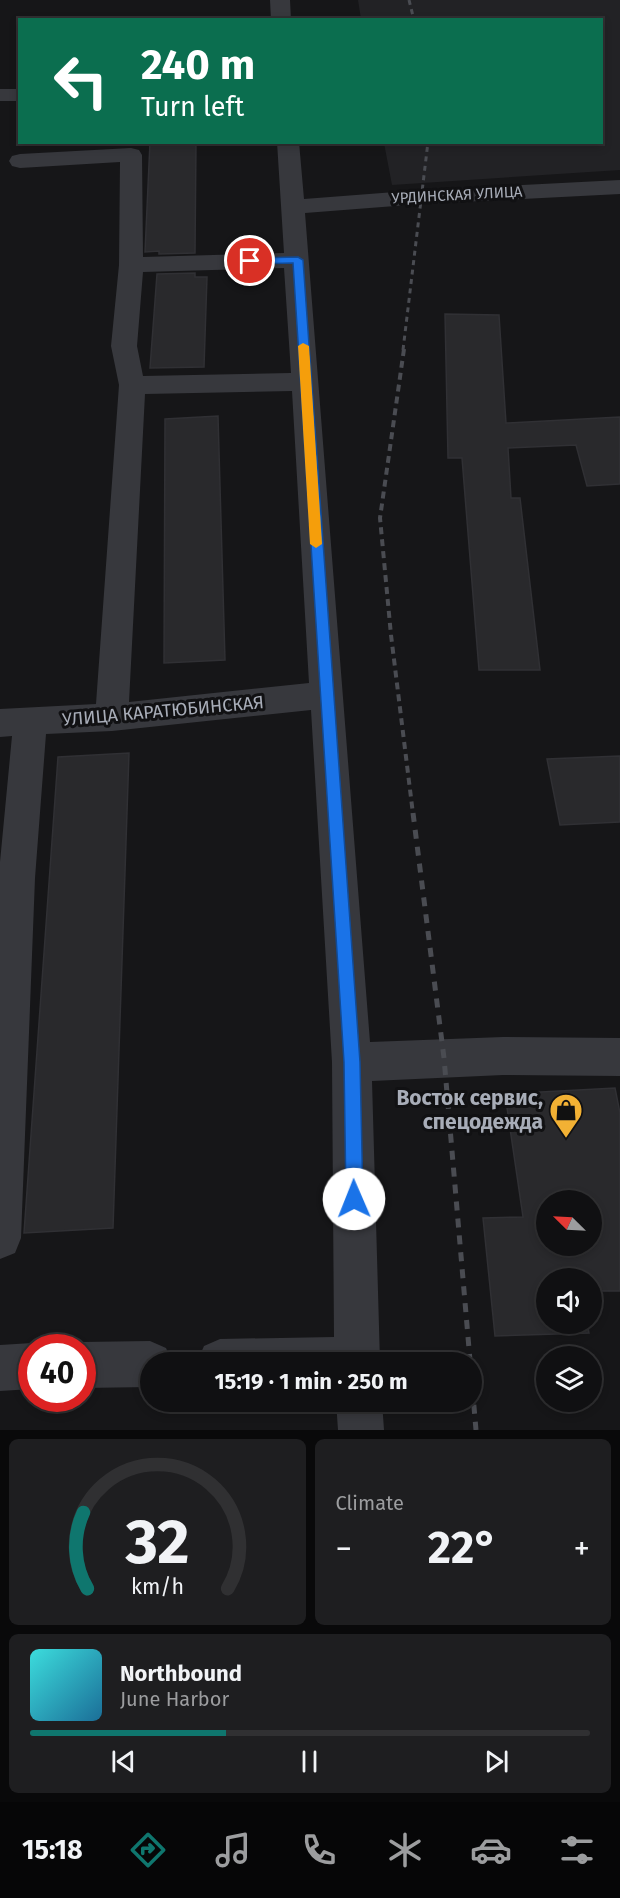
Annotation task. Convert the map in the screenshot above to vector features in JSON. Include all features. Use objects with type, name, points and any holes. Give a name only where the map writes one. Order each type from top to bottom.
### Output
[{"type":"street","points":[[280,0],[281,18]]},
{"type":"street","points":[[0,95],[18,94]]},
{"type":"street","points":[[288,144],[352,1062],[358,1352]]},
{"type":"street","points":[[20,161],[131,155],[131,265],[124,346],[132,385],[112,717]]},
{"type":"street","name":"УРДИНСКАЯ УЛИЦА","points":[[294,207],[421,197],[620,187]]},
{"type":"street","points":[[131,265],[298,260]]},
{"type":"street","points":[[132,385],[305,382]]},
{"type":"street","name":"УЛИЦА КАРАТЮБИНСКАЯ","points":[[15,722],[112,717],[326,695]]},
{"type":"street","points":[[0,1238],[8,878],[15,722]]},
{"type":"street","points":[[352,1062],[503,1056],[620,1057]]},
{"type":"street","points":[[96,1365],[140,1364]]},
{"type":"street","points":[[0,1368],[18,1367]]},
{"type":"street","points":[[360,1412],[361,1430]]},
{"type":"shaded area","points":[[358,0],[620,0],[620,170],[392,185],[384,144],[603,144],[603,18],[361,18]]},
{"type":"building","points":[[150,144],[196,144],[195,253],[145,252]]},
{"type":"building","points":[[195,273],[195,277],[207,277],[204,367],[150,368],[157,274]]},
{"type":"building","points":[[445,314],[499,315],[506,423],[620,417],[620,484],[587,486],[576,445],[508,448],[511,498],[520,498],[540,670],[479,670],[462,458],[448,458]]},
{"type":"building","points":[[218,416],[225,660],[164,663],[165,419]]},
{"type":"building","points":[[129,753],[113,1228],[24,1233],[58,757]]},
{"type":"building","points":[[620,756],[620,822],[560,825],[547,759]]},
{"type":"building","points":[[615,1088],[620,1113],[620,1291],[602,1291],[602,1268],[536,1268],[536,1334],[558,1334],[495,1336],[483,1218],[523,1217],[505,1094]]},
{"type":"railway","points":[[409,0],[414,18]]},
{"type":"railway","points":[[403,350],[428,144]]},
{"type":"railway","points":[[404,349],[380,518],[391,635],[413,814]]},
{"type":"railway","points":[[413,813],[444,1058],[476,1430]]},
{"type":"slow traffic","points":[[303,346],[316,544]]},
{"type":"place","name":"Восток сервис, спецодежда","points":[[566,1139]]},
{"type":"route","points":[[250,261],[298,260],[352,1062],[354,1199]]}]
